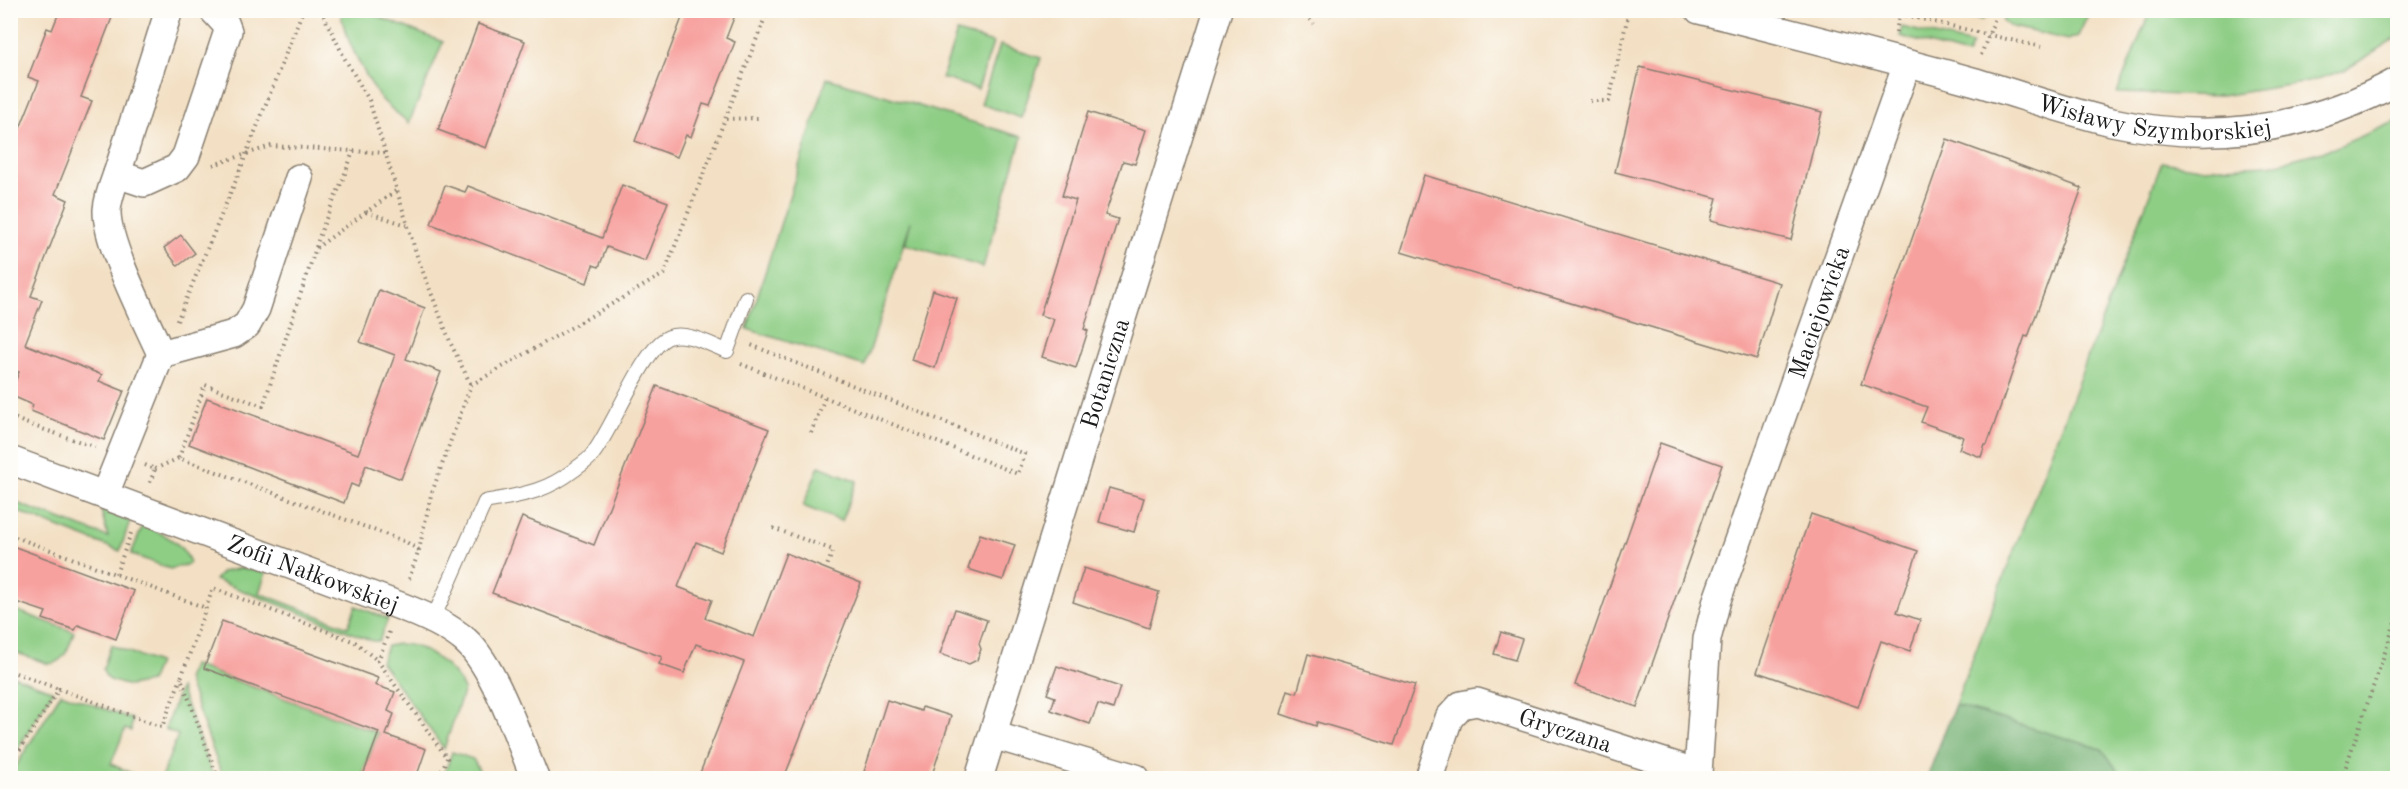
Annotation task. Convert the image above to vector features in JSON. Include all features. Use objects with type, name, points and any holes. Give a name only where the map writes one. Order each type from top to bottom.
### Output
[{"type":"street","points":[[105,494],[161,354],[111,238],[107,211],[110,194],[170,10]]},
{"type":"street","points":[[117,174],[144,183],[177,168],[186,156],[228,31],[225,23],[213,10]]},
{"type":"street","name":"Botaniczna","points":[[979,778],[1218,10]]},
{"type":"street","points":[[1699,10],[1907,64]]},
{"type":"street","name":"Wisławy Szymborskiej","points":[[1907,64],[2109,121],[2146,129],[2201,134],[2258,130],[2304,121],[2352,104],[2397,81]]},
{"type":"street","name":"Maciejowicka","points":[[1698,776],[1707,639],[1717,600],[1907,64]]},
{"type":"street","points":[[161,354],[234,334],[247,325],[256,309],[299,178]]},
{"type":"street","name":"Zofii Nałkowskiej","points":[[10,460],[433,619],[463,638],[484,663],[536,778]]},
{"type":"street","name":"Gryczana","points":[[1429,778],[1449,718],[1461,705],[1478,702],[1698,776]]},
{"type":"street","points":[[993,735],[1136,778]]},
{"type":"lane","points":[[433,619],[485,502],[536,493],[562,480],[591,457],[608,432],[654,348],[670,337],[688,337],[729,344],[746,298]]},
{"type":"path","points":[[175,326],[303,10]]},
{"type":"path","points":[[321,10],[345,59],[369,100],[408,225],[451,344],[471,385]]},
{"type":"path","points":[[407,586],[419,550],[431,495],[471,385],[664,274],[768,10]]},
{"type":"path","points":[[1302,10],[1314,24]]},
{"type":"path","points":[[1993,22],[1998,10]]},
{"type":"path","points":[[1900,14],[2041,47]]},
{"type":"path","points":[[1590,101],[1609,101],[1629,15]]},
{"type":"path","points":[[726,119],[758,118]]},
{"type":"path","points":[[205,168],[271,146],[386,153]]},
{"type":"path","points":[[179,458],[205,386],[263,406],[326,214],[344,178],[352,151]]},
{"type":"path","points":[[316,248],[398,190]]},
{"type":"path","points":[[366,212],[408,225]]},
{"type":"path","points":[[729,344],[1025,454],[1018,474],[724,357],[729,344]]},
{"type":"path","points":[[811,433],[825,397]]},
{"type":"path","points":[[155,469],[179,458],[406,542],[419,550]]},
{"type":"path","points":[[773,528],[833,550],[826,569]]},
{"type":"path","points":[[10,535],[206,608]]},
{"type":"path","points":[[116,574],[128,543]]},
{"type":"path","points":[[10,671],[162,727],[213,588],[356,642],[378,661],[447,758],[439,778]]},
{"type":"path","points":[[2342,778],[2397,614]]},
{"type":"path","points":[[378,661],[393,623]]},
{"type":"path","points":[[181,678],[218,778]]},
{"type":"path","points":[[10,765],[58,689]]},
{"type":"green space","points":[[1991,10],[1989,15],[1982,20],[1943,11]]},
{"type":"green space","points":[[2005,10],[2090,11],[2078,36],[2068,40],[2009,26],[2003,21]]},
{"type":"green space","points":[[341,11],[364,11],[443,42],[409,123],[385,103],[373,87],[345,31]]},
{"type":"green space","points":[[2150,11],[2397,11],[2397,38],[2345,70],[2308,82],[2221,96],[2117,93]]},
{"type":"green space","points":[[1902,27],[1972,44],[1967,55],[1900,36]]},
{"type":"green space","points":[[957,32],[993,43],[978,89],[942,78]]},
{"type":"green space","points":[[1000,45],[1041,58],[1021,118],[981,104]]},
{"type":"green space","points":[[827,78],[1022,137],[983,267],[905,244],[911,221],[865,366],[747,329]]},
{"type":"green space","points":[[2397,121],[2397,778],[1927,778],[2162,162],[2200,168],[2270,165],[2334,148]]},
{"type":"green space","points":[[819,466],[857,481],[841,521],[803,506]]},
{"type":"green space","points":[[11,501],[108,537],[101,510],[130,521],[120,551],[11,509]]},
{"type":"green space","points":[[143,525],[176,543],[186,555],[189,564],[170,569],[131,554]]},
{"type":"green space","points":[[241,568],[266,573],[259,593],[348,627],[356,606],[388,619],[379,641],[373,641],[215,580],[222,572]]},
{"type":"green space","points":[[10,608],[74,632],[63,657],[49,664],[11,651]]},
{"type":"green space","points":[[398,644],[418,648],[437,658],[453,673],[464,689],[444,749],[381,662],[387,646]]},
{"type":"green space","points":[[111,645],[158,663],[150,682],[129,686],[110,680],[103,669]]},
{"type":"green space","points":[[193,665],[378,733],[361,778],[223,778],[187,679]]},
{"type":"green space","points":[[11,675],[53,691],[11,760]]},
{"type":"green space","points":[[180,688],[214,778],[161,778],[178,735],[165,729]]},
{"type":"green space","points":[[61,693],[132,719],[131,731],[125,729],[111,764],[142,778],[11,778],[11,774]]},
{"type":"green space","points":[[1955,705],[2102,749],[2123,778],[1927,778]]},
{"type":"green space","points":[[452,752],[473,759],[483,778],[443,778]]},
{"type":"building","points":[[60,10],[115,10],[81,97],[92,101],[55,194],[68,200],[31,296],[42,300],[25,344],[102,375],[99,381],[124,391],[104,440],[31,411],[33,405],[10,395],[19,372],[14,370],[10,376],[10,153],[39,81],[28,77],[47,28],[52,30]]},
{"type":"building","points":[[685,10],[737,10],[726,38],[735,42],[710,106],[703,104],[691,137],[686,135],[677,157],[635,141]]},
{"type":"building","points":[[478,24],[525,41],[486,148],[438,130]]},
{"type":"building","points":[[1640,67],[1822,112],[1791,240],[1711,220],[1717,198],[1615,172]]},
{"type":"building","points":[[1088,112],[1146,130],[1135,164],[1123,161],[1105,215],[1118,219],[1084,329],[1088,331],[1076,368],[1042,357],[1054,319],[1040,315],[1076,200],[1062,196]]},
{"type":"building","points":[[1947,139],[2082,188],[2028,337],[2025,336],[1981,457],[1959,449],[1963,437],[1921,422],[1927,407],[1861,384]]},
{"type":"building","points":[[1424,175],[1780,283],[1757,359],[1401,252]]},
{"type":"building","points":[[445,185],[465,192],[468,186],[602,238],[622,185],[668,202],[645,261],[607,247],[599,267],[593,265],[587,283],[431,224]]},
{"type":"building","points":[[181,235],[195,253],[178,266],[164,248]]},
{"type":"building","points":[[379,290],[425,308],[406,359],[441,372],[401,479],[366,465],[358,487],[351,484],[344,503],[189,444],[207,398],[358,454],[395,355],[360,342]]},
{"type":"building","points":[[933,290],[957,298],[935,368],[911,360]]},
{"type":"building","points":[[657,386],[769,429],[721,552],[696,542],[678,587],[712,600],[705,618],[754,637],[786,553],[861,583],[784,778],[698,778],[744,662],[696,644],[684,673],[659,664],[662,657],[492,593],[522,517],[594,545]]},
{"type":"building","points":[[1660,443],[1722,465],[1637,707],[1575,685]]},
{"type":"building","points":[[1109,488],[1144,498],[1134,532],[1099,522]]},
{"type":"building","points":[[1811,514],[1918,551],[1897,612],[1920,620],[1910,651],[1881,641],[1858,707],[1757,672]]},
{"type":"building","points":[[980,534],[1015,545],[1003,580],[968,569]]},
{"type":"building","points":[[10,545],[134,591],[116,639],[78,625],[75,630],[43,619],[46,612],[10,600]]},
{"type":"building","points":[[1084,568],[1159,592],[1149,628],[1073,602]]},
{"type":"building","points":[[955,609],[987,620],[979,644],[981,649],[977,660],[969,664],[940,654]]},
{"type":"building","points":[[222,621],[378,678],[375,685],[395,692],[388,711],[394,714],[386,735],[426,749],[416,778],[362,778],[379,732],[204,668]]},
{"type":"building","points":[[1501,632],[1522,639],[1515,660],[1494,654]]},
{"type":"building","points":[[1308,654],[1415,685],[1394,745],[1317,722],[1316,726],[1281,714],[1288,690],[1297,693]]},
{"type":"building","points":[[1057,666],[1120,687],[1113,709],[1098,704],[1090,724],[1051,710],[1055,697],[1047,694]]},
{"type":"building","points":[[887,700],[921,711],[922,707],[951,716],[931,778],[862,778]]}]
